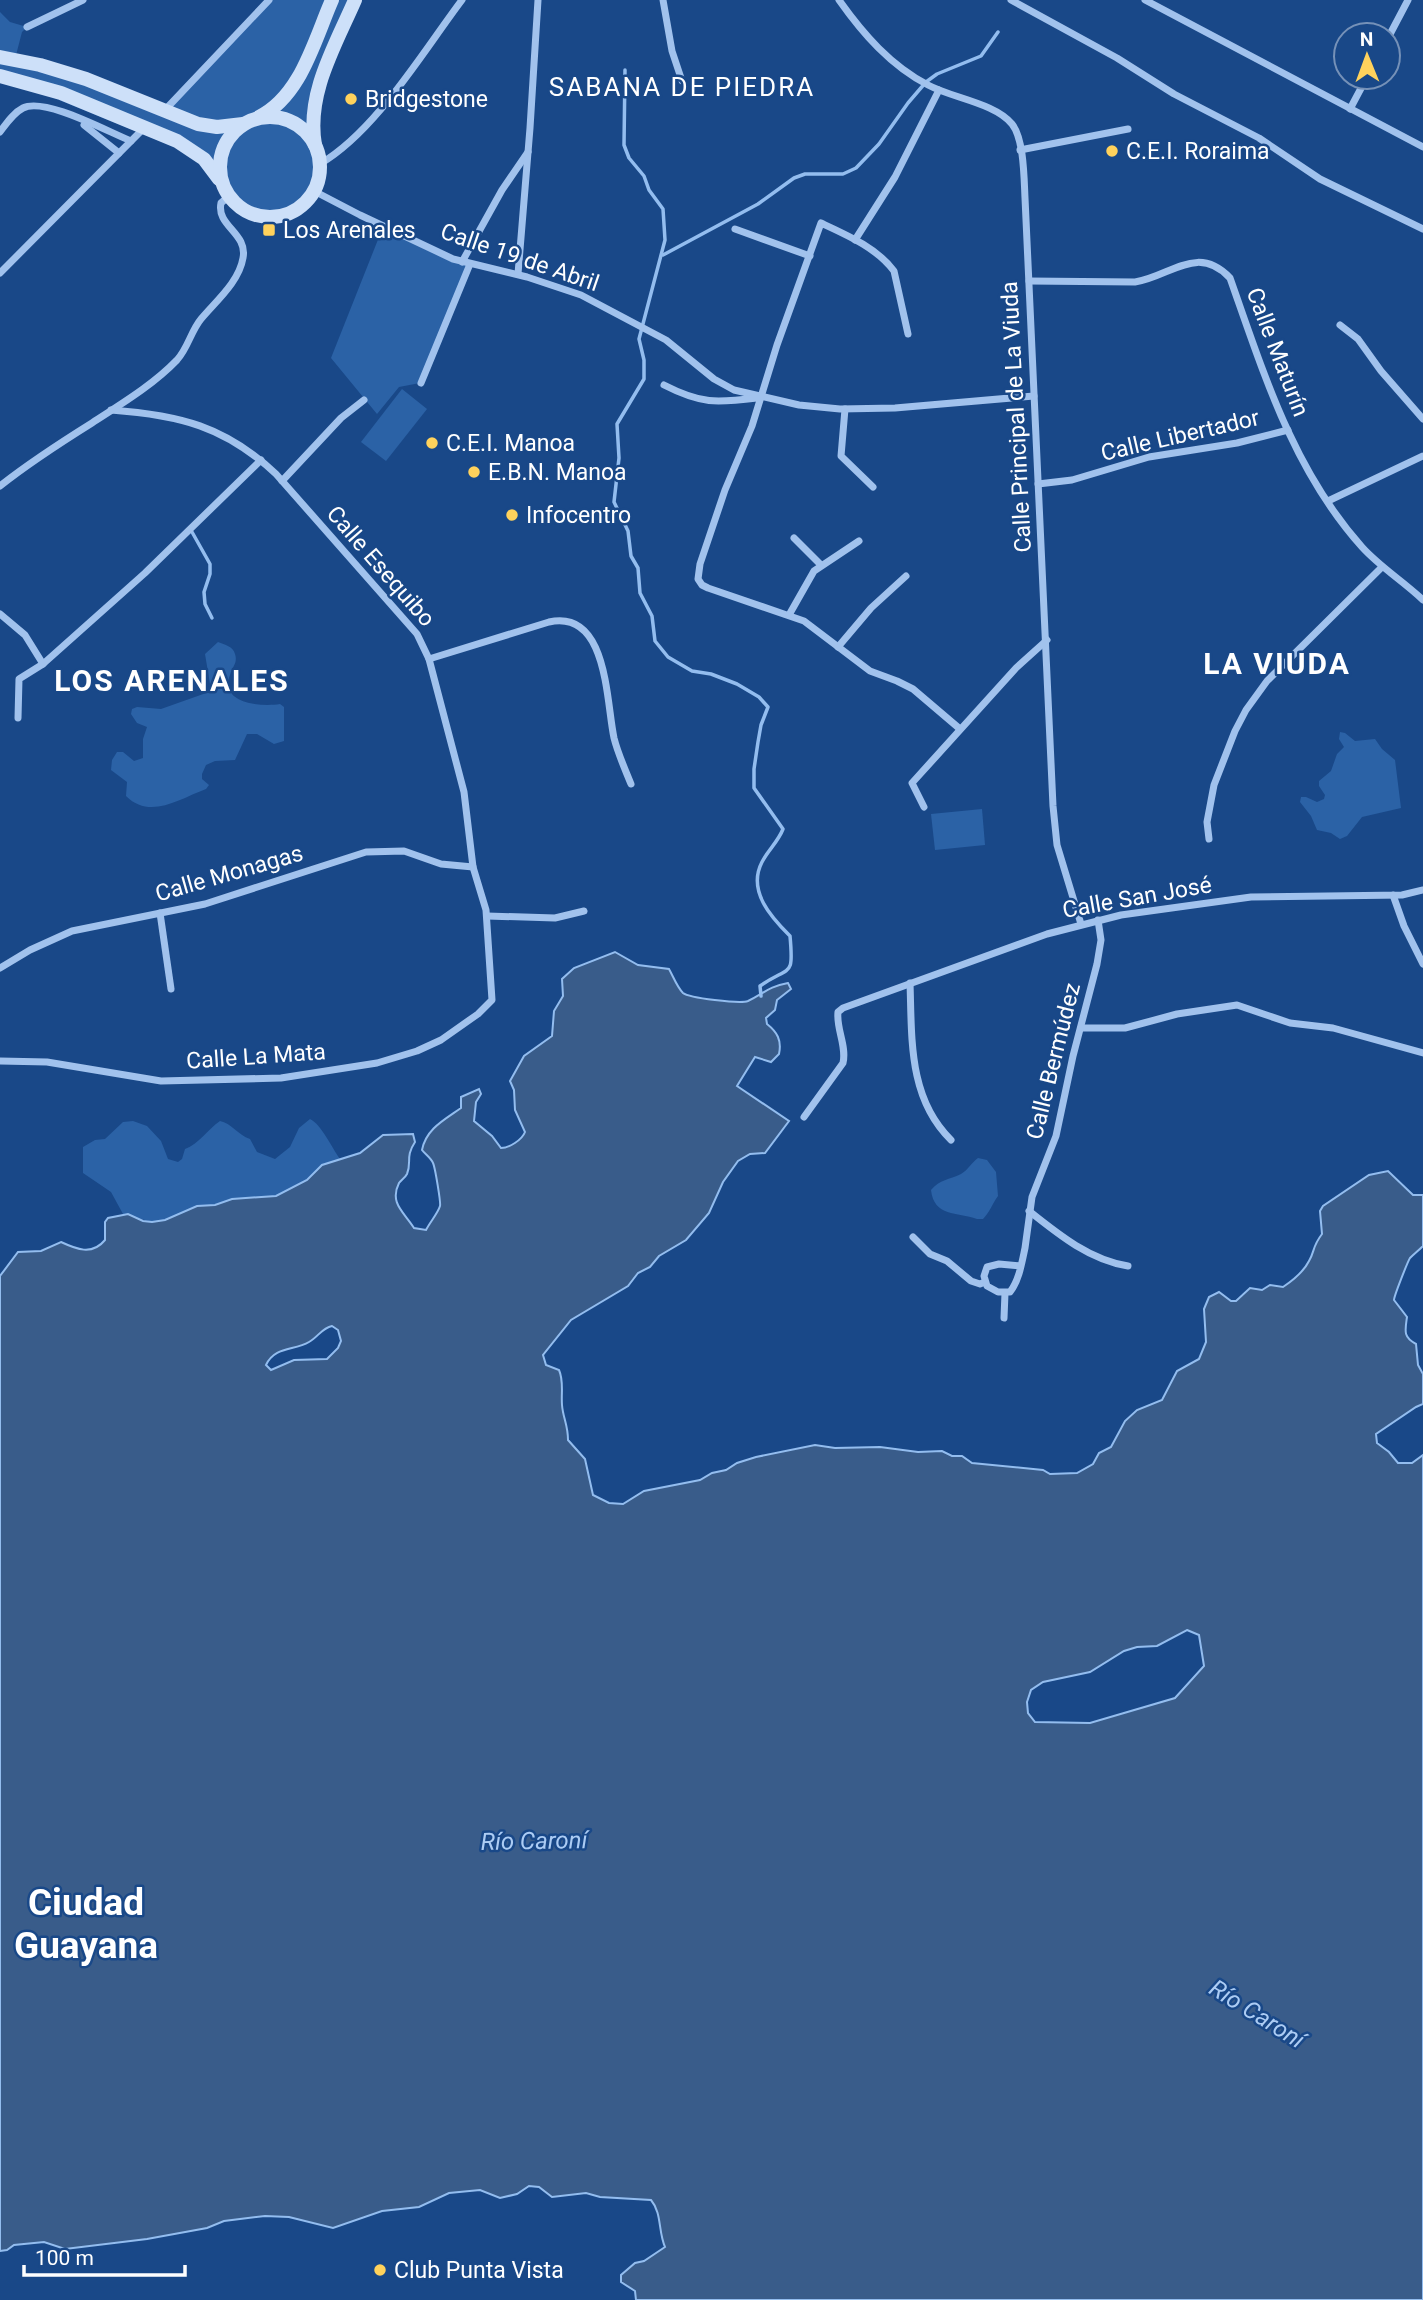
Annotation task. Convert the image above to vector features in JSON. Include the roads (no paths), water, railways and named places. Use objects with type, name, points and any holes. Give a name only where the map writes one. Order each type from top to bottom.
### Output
[{"type":"street","points":[[27,27],[83,0]]},
{"type":"street","points":[[163,111],[269,0]]},
{"type":"street","points":[[0,486],[40,456],[135,394],[175,362],[186,348],[199,322],[232,283],[242,264],[244,250],[241,239],[225,222],[220,211],[226,192],[220,170],[222,152],[230,136],[273,109],[297,81],[332,0]]},
{"type":"street","points":[[0,76],[61,93],[177,141],[209,164],[226,192],[250,213],[277,216],[295,210],[314,191],[320,164],[312,122],[318,89],[355,0]]},
{"type":"street","points":[[320,164],[355,139],[462,0]]},
{"type":"street","points":[[518,274],[538,0]]},
{"type":"street","points":[[663,0],[672,51],[682,81]]},
{"type":"street","name":"Calle Principal de La Viuda","points":[[839,0],[865,34],[912,76],[939,90],[987,108],[1014,126],[1024,174],[1055,832],[1081,925]]},
{"type":"street","points":[[1011,0],[1117,58],[1174,94],[1259,138],[1320,179],[1423,229]]},
{"type":"street","points":[[1145,0],[1423,147]]},
{"type":"street","points":[[1396,0],[1407,2],[1397,21]]},
{"type":"street","points":[[0,57],[58,70],[207,126],[271,117],[289,121],[304,131],[315,146]]},
{"type":"street","points":[[855,240],[895,177],[939,90]]},
{"type":"street","points":[[1350,109],[1360,91]]},
{"type":"street","points":[[0,132],[16,113],[28,107],[45,107],[131,141]]},
{"type":"street","points":[[76,118],[119,153]]},
{"type":"street","points":[[0,273],[145,127]]},
{"type":"street","points":[[1020,150],[1128,129]]},
{"type":"street","points":[[461,262],[502,190],[528,151]]},
{"type":"street","name":"Calle 19 de Abril","points":[[314,191],[461,262],[518,274],[581,295],[666,340],[723,386],[761,397],[799,405],[845,409],[895,408],[1034,396]]},
{"type":"street","points":[[908,334],[894,271],[880,256],[821,223],[761,397],[714,522],[700,564],[698,579],[708,588],[789,615],[815,627],[870,671],[913,689],[960,729]]},
{"type":"street","points":[[734,229],[810,256]]},
{"type":"street","name":"Calle Maturín","points":[[1029,281],[1135,282],[1150,280],[1186,262],[1206,263],[1217,267],[1230,278],[1252,343],[1304,466],[1346,528],[1382,566],[1423,600]]},
{"type":"street","points":[[421,383],[470,264]]},
{"type":"street","points":[[1340,325],[1358,339],[1381,371],[1423,419]]},
{"type":"street","points":[[664,385],[702,401],[725,402],[761,397]]},
{"type":"street","points":[[282,481],[341,418],[364,400]]},
{"type":"street","points":[[845,409],[841,456],[873,487]]},
{"type":"street","name":"Calle Esequibo","points":[[111,411],[151,414],[208,427],[261,460],[417,634],[429,659],[464,792],[473,867],[487,916],[492,995]]},
{"type":"street","name":"Calle Libertador","points":[[1038,484],[1072,480],[1149,457],[1237,443],[1288,430]]},
{"type":"street","points":[[1328,501],[1423,456]]},
{"type":"street","points":[[18,718],[19,679],[43,664],[145,573],[261,460]]},
{"type":"street","points":[[794,538],[821,565]]},
{"type":"street","points":[[789,615],[807,579],[821,565],[859,541]]},
{"type":"street","points":[[1209,839],[1207,821],[1214,785],[1246,710],[1267,681],[1382,566]]},
{"type":"street","points":[[838,646],[871,608],[906,576]]},
{"type":"street","points":[[0,614],[25,635],[43,664]]},
{"type":"street","points":[[429,659],[549,622],[564,620],[576,623],[590,640],[603,667],[610,695],[615,740],[631,784]]},
{"type":"street","points":[[925,807],[912,783],[1016,668],[1047,640]]},
{"type":"street","name":"Calle Monagas","points":[[0,968],[62,934],[235,895],[366,852],[404,851],[449,866],[473,867]]},
{"type":"street","name":"Calle San José","points":[[804,1117],[843,1063],[845,1055],[837,1020],[838,1012],[910,983],[1081,925],[1142,911],[1251,897],[1392,895],[1423,890]]},
{"type":"street","points":[[1392,895],[1423,964]]},
{"type":"street","points":[[487,916],[555,918],[584,911]]},
{"type":"street","points":[[160,913],[171,989]]},
{"type":"street","name":"Calle Bermúdez","points":[[1004,1293],[1013,1289],[1021,1266],[1034,1188],[1056,1136],[1101,949],[1098,920]]},
{"type":"street","points":[[910,983],[910,1040],[916,1072],[931,1116],[951,1140]]},
{"type":"street","name":"Calle La Mata","points":[[0,1060],[47,1062],[161,1081],[281,1078],[377,1063],[426,1048],[478,1014],[489,1004],[492,995]]},
{"type":"street","points":[[1080,1028],[1125,1028],[1177,1014],[1237,1005],[1290,1023],[1333,1028],[1423,1053]]},
{"type":"street","points":[[1029,1211],[1082,1249],[1105,1261],[1128,1266]]},
{"type":"street","points":[[913,1237],[930,1254],[947,1261],[971,1281],[985,1282]]},
{"type":"street","points":[[1004,1318],[1004,1293],[992,1290],[985,1282],[985,1271],[992,1265],[1021,1266]]},
{"type":"water","name":"Río Caroní","points":[[615,952],[638,965],[669,969],[683,993],[695,997],[743,1002],[788,983],[791,989],[777,1000],[775,1010],[766,1018],[767,1024],[778,1037],[779,1054],[771,1062],[755,1057],[737,1086],[789,1121],[765,1153],[750,1154],[738,1161],[723,1182],[709,1213],[686,1240],[659,1256],[650,1267],[638,1273],[628,1286],[571,1320],[543,1355],[546,1365],[559,1370],[561,1374],[562,1405],[568,1440],[585,1459],[593,1495],[609,1503],[623,1504],[644,1491],[700,1480],[756,1457],[815,1445],[835,1448],[880,1447],[918,1452],[942,1451],[952,1456],[962,1456],[972,1463],[1043,1470],[1050,1474],[1077,1473],[1093,1464],[1099,1453],[1111,1447],[1125,1421],[1137,1410],[1162,1400],[1177,1371],[1199,1359],[1206,1342],[1204,1309],[1209,1297],[1219,1292],[1231,1301],[1236,1301],[1250,1288],[1262,1290],[1270,1285],[1283,1287],[1290,1282],[1307,1265],[1322,1234],[1320,1211],[1323,1206],[1369,1175],[1388,1171],[1413,1195],[1423,1195],[1423,1246],[1410,1258],[1394,1300],[1407,1317],[1407,1336],[1416,1344],[1418,1365],[1423,1374],[1423,1404],[1376,1434],[1377,1443],[1398,1463],[1412,1463],[1423,1455],[1423,2300],[636,2300],[635,2291],[621,2282],[621,2275],[635,2263],[644,2261],[665,2247],[657,2211],[651,2200],[600,2197],[586,2193],[552,2197],[539,2187],[529,2186],[517,2194],[500,2198],[480,2190],[449,2193],[419,2207],[382,2211],[333,2228],[289,2217],[265,2216],[224,2221],[207,2228],[147,2239],[65,2249],[44,2242],[14,2245],[0,2251],[0,1276],[18,1252],[41,1251],[61,1242],[78,1249],[95,1248],[105,1240],[105,1222],[108,1218],[128,1214],[152,1222],[165,1220],[197,1206],[215,1205],[232,1199],[276,1196],[307,1180],[322,1165],[360,1153],[383,1135],[413,1134],[415,1142],[410,1152],[408,1170],[399,1183],[396,1196],[399,1207],[414,1228],[426,1230],[440,1206],[433,1163],[422,1150],[427,1136],[461,1108],[461,1097],[479,1089],[481,1094],[476,1102],[474,1121],[492,1136],[501,1148],[521,1138],[525,1132],[515,1110],[514,1090],[510,1081],[524,1056],[552,1036],[554,1011],[563,996],[562,979],[574,968]],"holes":[[[332,1326],[338,1330],[341,1341],[327,1359],[294,1360],[271,1370],[266,1365],[274,1355],[303,1345]],[[1187,1630],[1199,1635],[1204,1666],[1175,1698],[1090,1723],[1035,1722],[1028,1713],[1027,1702],[1031,1690],[1043,1682],[1090,1672],[1124,1651],[1157,1646]]]},
{"type":"waterway","points":[[663,255],[758,204],[794,178],[805,174],[843,174],[856,168],[879,144],[926,82],[937,74],[981,56],[998,32]]},
{"type":"waterway","points":[[625,70],[624,145],[629,158],[644,176],[649,190],[663,209],[665,240],[639,339],[644,360],[644,379],[617,424],[619,458],[614,502],[628,531],[631,556],[638,568],[640,593],[652,616],[655,641],[668,657],[692,671],[711,674],[737,684],[759,697],[768,707],[758,742],[754,788],[783,829],[762,862],[757,883],[763,903],[790,936],[791,959],[788,969],[760,986],[761,996]]},
{"type":"waterway","points":[[192,532],[210,564],[204,592],[205,604],[212,618]]},
{"type":"place","name":"Bridgestone","points":[[351,99]]},
{"type":"place","name":"C.E.I. Roraima","points":[[1112,151]]},
{"type":"place","name":"Los Arenales","points":[[269,230]]},
{"type":"place","name":"C.E.I. Manoa","points":[[432,443]]},
{"type":"place","name":"E.B.N. Manoa","points":[[474,472]]},
{"type":"place","name":"Infocentro","points":[[512,515]]},
{"type":"place","name":"Club Punta Vista","points":[[380,2270]]},
{"type":"district","name":"SABANA DE PIEDRA","points":[[682,87]]},
{"type":"district","name":"LA VIUDA","points":[[1277,664]]},
{"type":"district","name":"LOS ARENALES","points":[[172,681]]},
{"type":"district","name":"Ciudad Guayana","points":[[86,1924]]}]
